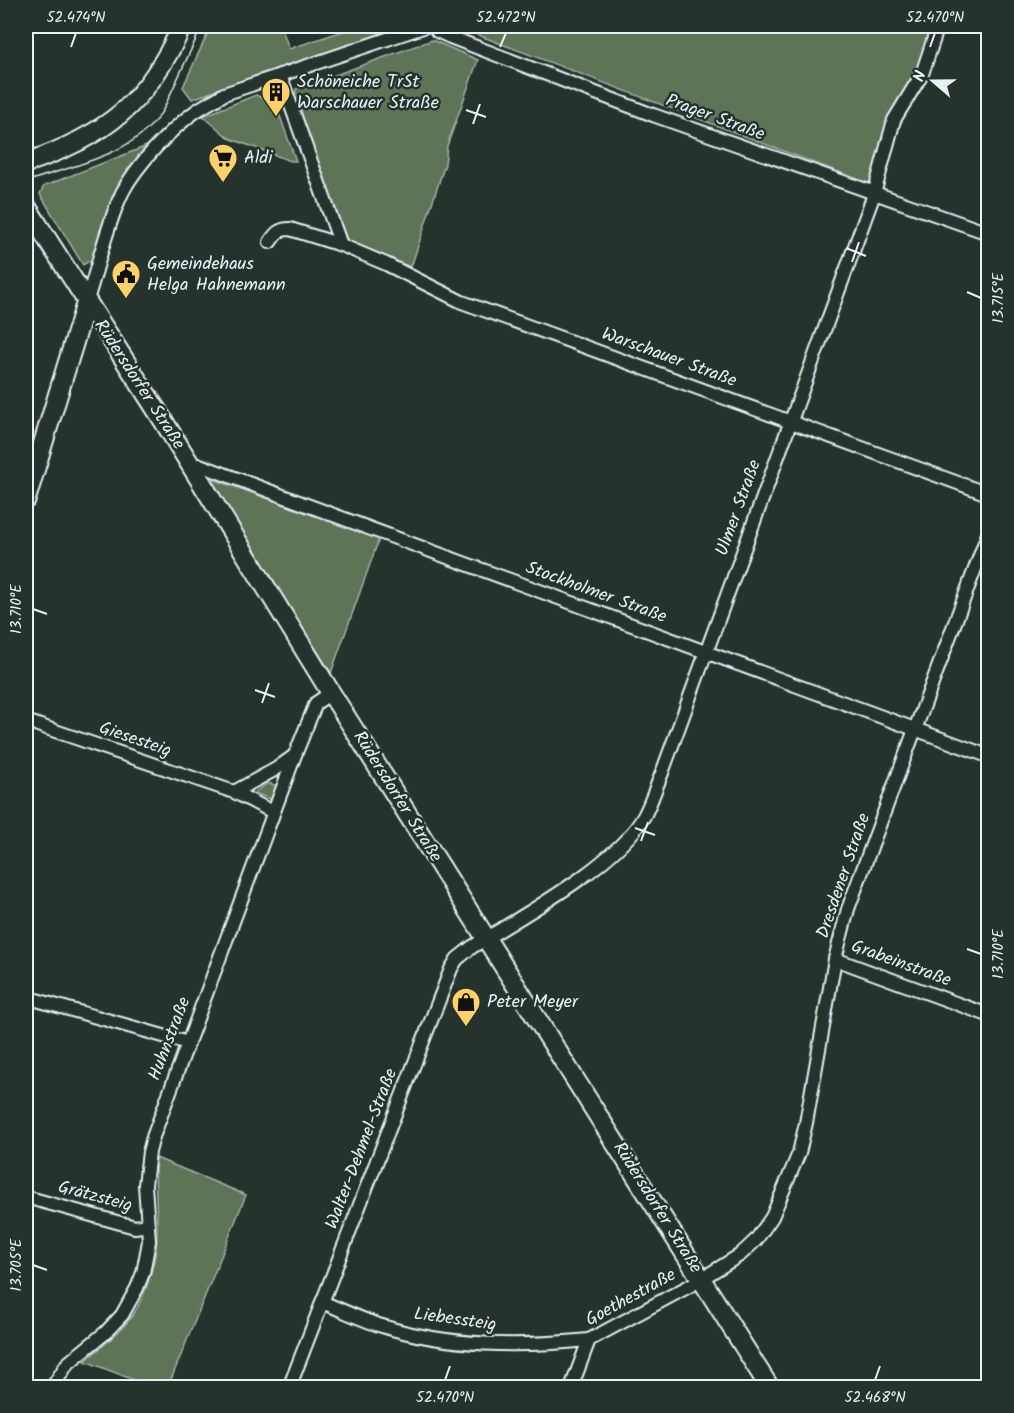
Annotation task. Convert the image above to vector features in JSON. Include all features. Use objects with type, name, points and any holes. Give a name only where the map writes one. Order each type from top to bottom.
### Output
[{"type":"street","points":[[26,163],[92,135],[123,113],[158,72],[182,26]]},
{"type":"street","points":[[26,499],[113,216],[123,192],[151,154],[175,128],[196,111],[224,94],[426,26]]},
{"type":"street","name":"Prager Straße","points":[[435,26],[437,32],[642,111],[988,233]]},
{"type":"street","name":"Ulmer Straße","points":[[487,938],[584,876],[615,850],[644,817],[874,194],[894,120],[922,74],[938,26]]},
{"type":"street","points":[[280,75],[341,245]]},
{"type":"street","name":"Rüdersdorfer Straße","points":[[26,206],[771,1388]]},
{"type":"street","name":"Warschauer Straße","points":[[270,242],[276,233],[290,229],[341,245],[386,264],[462,302],[988,495]]},
{"type":"street","name":"Stockholmer Straße","points":[[194,470],[200,465],[988,756]]},
{"type":"street","name":"Dresdener Straße","points":[[702,1279],[740,1255],[756,1240],[772,1217],[799,1153],[835,959],[848,909],[988,534]]},
{"type":"street","name":"Huhnstraße","points":[[52,1388],[67,1364],[105,1334],[122,1315],[142,1273],[149,1241],[145,1185],[149,1152],[156,1128],[295,755],[316,703],[331,693]]},
{"type":"street","name":"Giesesteig","points":[[26,722],[234,792],[273,812]]},
{"type":"street","points":[[234,792],[276,769],[295,755]]},
{"type":"street","name":"Walter-Dehmel-Straße","points":[[288,1388],[451,969],[457,959],[487,938]]},
{"type":"street","name":"Grabeinstraße","points":[[835,959],[988,1015]]},
{"type":"street","points":[[26,997],[188,1043]]},
{"type":"street","name":"Grätzsteig","points":[[33,1199],[135,1227],[148,1225]]},
{"type":"street","name":"Goethestraße","points":[[571,1388],[589,1340],[702,1279]]},
{"type":"street","name":"Liebessteig","points":[[322,1302],[381,1326],[447,1340],[513,1345],[589,1340]]},
{"type":"green space","points":[[211,26],[281,26],[289,49],[358,26],[402,26],[192,99],[183,87]]},
{"type":"green space","points":[[470,26],[936,26],[873,185],[462,29]]},
{"type":"green space","points":[[432,40],[478,60],[447,146],[445,164],[411,267],[354,247],[345,237],[295,98],[296,89]]},
{"type":"green space","points":[[256,95],[276,105],[296,161],[229,138],[203,116]]},
{"type":"green space","points":[[152,144],[97,256],[83,265],[40,194],[44,186]]},
{"type":"green space","points":[[213,479],[379,539],[331,673],[213,487]]},
{"type":"green space","points":[[268,783],[278,786],[273,800],[254,793]]},
{"type":"green space","points":[[156,1158],[246,1195],[168,1387],[152,1387],[85,1361],[110,1340],[132,1316],[147,1285],[154,1261],[157,1238]]},
{"type":"tram line","points":[[26,182],[103,156],[138,137],[164,108],[202,26]]},
{"type":"place","name":"Schöneiche TrSt Warschauer Straße","points":[[276,118]]},
{"type":"place","name":"Aldi","points":[[223,184]]},
{"type":"place","name":"Gemeindehaus Helga Hahnemann","points":[[126,300]]},
{"type":"place","name":"Peter Meyer","points":[[466,1028]]}]
